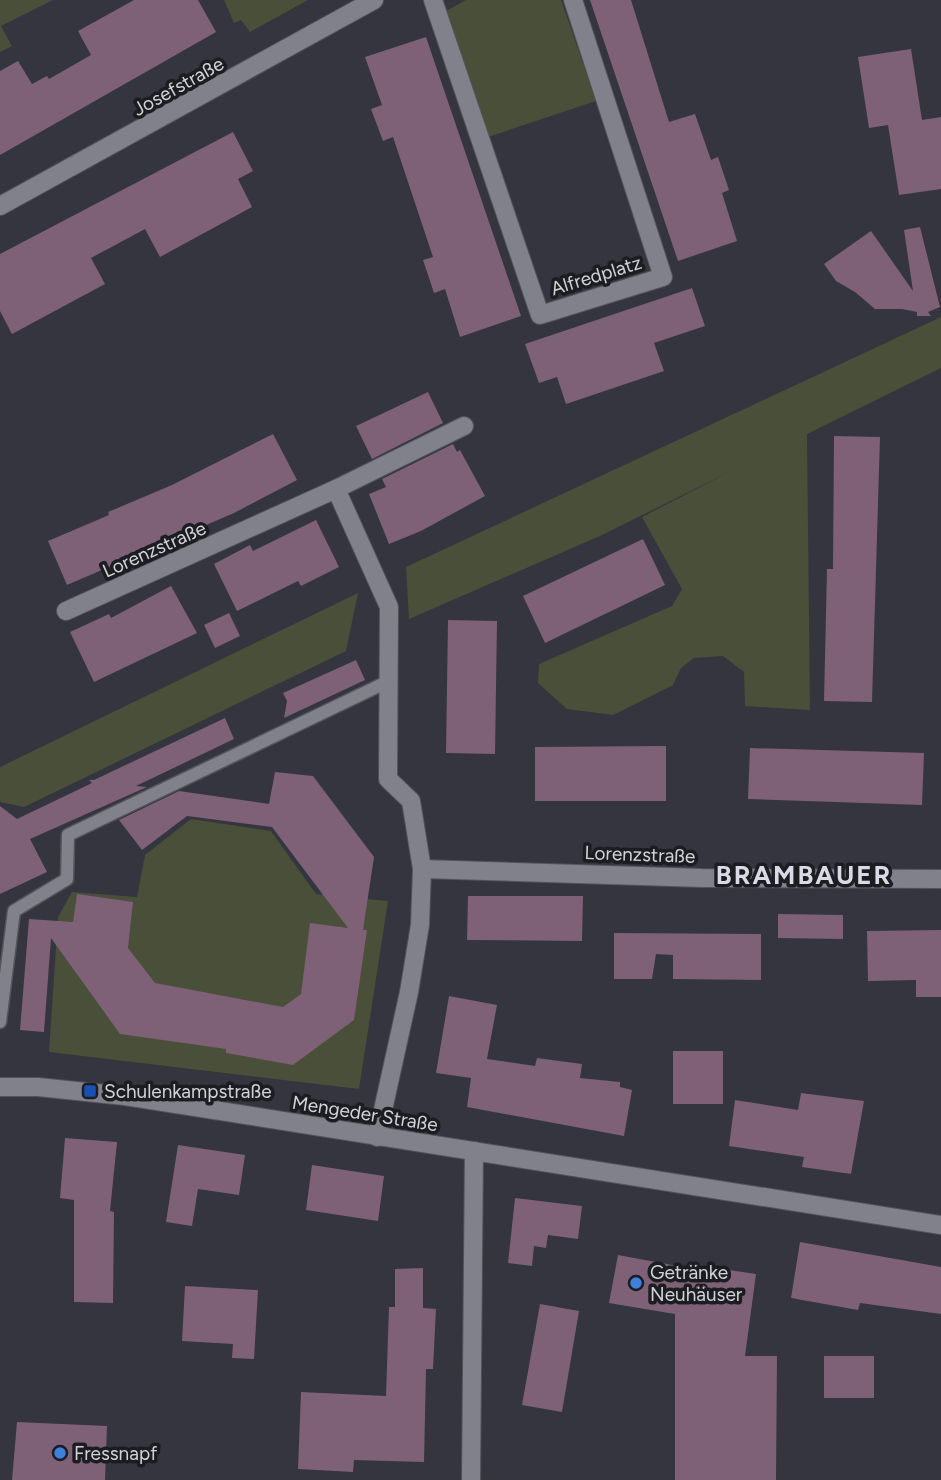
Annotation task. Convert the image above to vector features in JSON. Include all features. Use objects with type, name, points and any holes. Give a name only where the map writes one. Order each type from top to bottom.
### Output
[{"type":"street","name":"Josefstraße","points":[[0,206],[374,0]]},
{"type":"street","name":"Alfredplatz","points":[[433,0],[540,315],[663,276],[573,0]]},
{"type":"street","name":"Lorenzstraße","points":[[66,611],[336,489],[464,426]]},
{"type":"street","points":[[336,489],[389,607],[388,779],[411,801],[422,869],[419,925],[409,992],[377,1137]]},
{"type":"street","name":"Lorenzstraße","points":[[422,869],[702,878],[941,879]]},
{"type":"street","name":"Mengeder Straße","points":[[0,1087],[90,1091],[941,1225]]},
{"type":"street","points":[[471,1480],[474,1152]]},
{"type":"lane","points":[[0,1022],[14,911],[67,879],[68,835],[389,681]]},
{"type":"green space","points":[[0,0],[53,0],[1,26],[12,46],[0,52]]},
{"type":"green space","points":[[224,0],[308,0],[250,32],[241,20],[234,23]]},
{"type":"green space","points":[[466,0],[561,0],[596,101],[488,137],[444,12]]},
{"type":"green space","points":[[941,317],[941,368],[807,434],[810,710],[745,706],[744,672],[723,656],[694,658],[681,668],[673,685],[613,715],[567,709],[538,683],[539,664],[672,606],[682,589],[642,517],[731,471],[600,536],[409,619],[406,567]]},
{"type":"green space","points":[[358,593],[346,651],[24,807],[0,802],[0,767]]},
{"type":"green space","points":[[191,819],[271,831],[316,894],[388,901],[359,1089],[49,1052],[58,917],[72,892],[137,897],[145,855]]},
{"type":"building","points":[[134,0],[198,0],[216,32],[0,155],[0,71],[18,61],[32,84],[47,76],[49,79],[91,55],[78,31]]},
{"type":"building","points":[[590,0],[631,0],[669,122],[695,114],[711,160],[718,157],[729,190],[722,193],[737,241],[678,261]]},
{"type":"building","points":[[426,37],[521,316],[460,337],[445,289],[434,293],[423,260],[433,257],[393,137],[383,141],[371,109],[382,105],[365,57]]},
{"type":"building","points":[[911,49],[922,120],[941,117],[941,189],[899,195],[888,125],[869,128],[858,57]]},
{"type":"building","points":[[233,132],[253,171],[238,179],[252,207],[160,257],[145,229],[91,258],[105,284],[12,334],[0,311],[0,254]]},
{"type":"building","points":[[920,227],[940,307],[928,312],[931,316],[917,316],[917,312],[902,309],[875,309],[855,292],[836,281],[824,264],[871,231],[913,291],[904,230]]},
{"type":"building","points":[[692,288],[705,326],[654,343],[664,371],[566,404],[557,377],[539,383],[525,344]]},
{"type":"building","points":[[428,392],[443,423],[372,459],[356,426]]},
{"type":"building","points":[[273,434],[297,480],[234,513],[67,585],[48,541],[109,515],[108,512],[172,485]]},
{"type":"building","points":[[834,436],[880,437],[872,702],[824,701],[827,569],[833,569]]},
{"type":"building","points":[[453,444],[457,452],[460,450],[485,496],[421,531],[389,544],[369,494],[386,487],[382,479]]},
{"type":"building","points":[[316,520],[339,567],[301,586],[298,581],[237,611],[214,564],[250,545],[253,551]]},
{"type":"building","points":[[643,539],[665,585],[545,643],[523,596]]},
{"type":"building","points":[[171,586],[197,633],[94,682],[70,632],[109,614],[111,618]]},
{"type":"building","points":[[229,613],[240,636],[215,648],[204,625]]},
{"type":"building","points":[[448,620],[497,621],[495,754],[446,753]]},
{"type":"building","points":[[356,660],[365,680],[284,718],[287,701],[283,693]]},
{"type":"building","points":[[225,718],[234,739],[136,786],[147,787],[30,839],[47,872],[0,894],[0,806],[17,819],[92,783],[89,780]]},
{"type":"building","points":[[666,746],[666,801],[535,801],[535,747]]},
{"type":"building","points":[[750,748],[924,753],[922,805],[748,799]]},
{"type":"building","points":[[275,772],[313,776],[374,857],[354,1020],[293,1065],[226,1053],[226,1049],[120,1034],[51,938],[44,1032],[20,1030],[29,919],[73,922],[77,894],[133,902],[128,948],[155,983],[283,1007],[301,994],[310,923],[348,928],[272,827],[187,816],[142,850],[119,820],[179,791],[269,804]]},
{"type":"building","points":[[468,896],[583,896],[582,941],[467,940]]},
{"type":"building","points":[[778,914],[843,915],[843,939],[778,938]]},
{"type":"building","points":[[941,930],[941,997],[916,997],[916,980],[868,981],[867,931]]},
{"type":"building","points":[[614,933],[761,934],[761,980],[673,979],[673,955],[656,954],[652,979],[614,979]]},
{"type":"building","points":[[449,996],[497,1005],[487,1059],[535,1066],[537,1058],[582,1064],[580,1078],[620,1082],[620,1087],[632,1090],[624,1136],[467,1107],[471,1078],[436,1073]]},
{"type":"building","points":[[673,1051],[723,1051],[723,1104],[673,1104]]},
{"type":"building","points":[[801,1093],[864,1101],[851,1174],[802,1167],[804,1157],[729,1146],[735,1100],[798,1110]]},
{"type":"building","points":[[65,1138],[117,1142],[110,1211],[114,1212],[113,1303],[74,1302],[74,1200],[60,1198]]},
{"type":"building","points":[[178,1145],[245,1155],[239,1195],[198,1189],[192,1226],[166,1222]]},
{"type":"building","points":[[312,1165],[384,1176],[378,1221],[306,1210]]},
{"type":"building","points":[[515,1198],[582,1206],[578,1239],[548,1235],[546,1248],[534,1246],[532,1266],[508,1263]]},
{"type":"building","points":[[800,1242],[941,1267],[941,1314],[860,1303],[858,1310],[791,1298]]},
{"type":"building","points":[[618,1255],[694,1269],[695,1265],[756,1274],[745,1356],[777,1356],[776,1480],[675,1480],[675,1314],[609,1303]]},
{"type":"building","points":[[423,1268],[423,1308],[436,1309],[433,1369],[426,1369],[424,1462],[354,1460],[353,1472],[298,1469],[301,1392],[386,1396],[389,1307],[395,1307],[395,1269]]},
{"type":"building","points":[[185,1286],[258,1290],[254,1359],[232,1358],[233,1344],[182,1341]]},
{"type":"building","points":[[540,1304],[579,1311],[562,1412],[522,1405]]},
{"type":"building","points":[[824,1356],[874,1356],[874,1398],[824,1398]]},
{"type":"building","name":"Fressnapf","points":[[17,1422],[107,1426],[105,1480],[12,1480]]},
{"type":"place","name":"Schulenkampstraße","points":[[90,1091]]},
{"type":"place","name":"Getränke Neuhäuser","points":[[636,1283]]},
{"type":"place","name":"Fressnapf","points":[[60,1453]]},
{"type":"district","name":"BRAMBAUER","points":[[804,875]]}]
